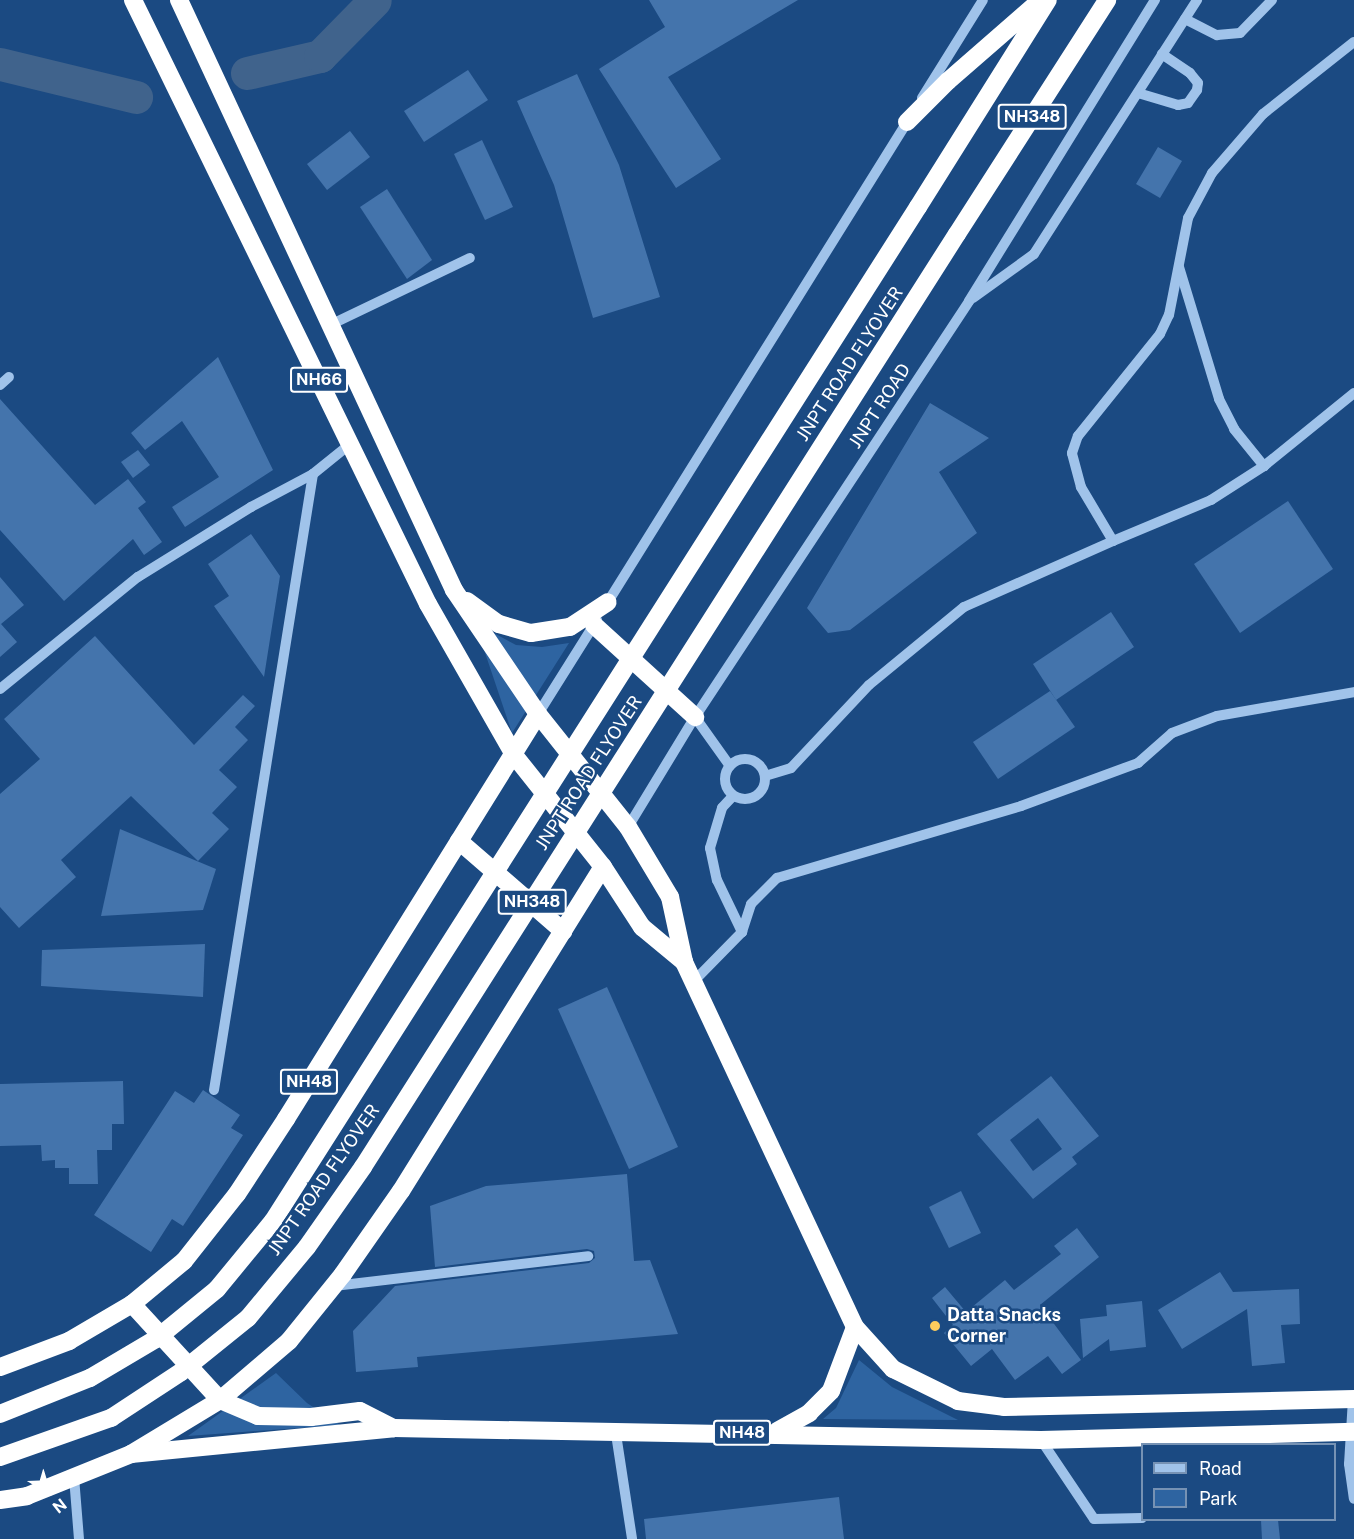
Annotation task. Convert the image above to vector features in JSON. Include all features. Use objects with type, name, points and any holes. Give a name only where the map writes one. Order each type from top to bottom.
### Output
[{"type":"highway","name":"NH66","points":[[134,0],[428,604],[514,755]]},
{"type":"highway","name":"NH66","points":[[178,0],[454,590],[538,714]]},
{"type":"highway","points":[[907,122],[948,81],[1041,0]]},
{"type":"highway","name":"JNPT ROAD FLYOVER","points":[[0,1414],[90,1378],[156,1339],[217,1289],[273,1221],[1048,0]]},
{"type":"highway","name":"JNPT ROAD FLYOVER","points":[[0,1457],[111,1418],[181,1372],[248,1318],[307,1246],[363,1167],[1107,0]]},
{"type":"highway","points":[[454,590],[499,624],[531,633],[570,627],[608,602]]},
{"type":"highway","points":[[594,625],[695,717]]},
{"type":"highway","points":[[538,714],[628,827],[670,897],[684,962],[855,1327],[893,1369],[927,1388],[958,1401],[1004,1407],[1354,1399]]},
{"type":"highway","name":"NH48","points":[[0,1367],[69,1341],[132,1304],[184,1261],[237,1194],[538,714]]},
{"type":"highway","points":[[514,755],[603,867],[642,927],[684,962]]},
{"type":"highway","points":[[459,841],[563,931]]},
{"type":"highway","points":[[131,1454],[220,1400],[289,1341],[333,1286],[401,1191],[603,867]]},
{"type":"highway","points":[[132,1304],[220,1400],[258,1416],[311,1417],[360,1411],[394,1428]]},
{"type":"highway","points":[[775,1432],[809,1413],[831,1391],[855,1327]]},
{"type":"highway","name":"NH48","points":[[0,1500],[27,1496],[131,1454],[394,1428],[616,1434],[775,1432],[1041,1440],[1219,1440],[1353,1432]]},
{"type":"street","points":[[538,714],[983,0]]},
{"type":"street","name":"JNPT ROAD","points":[[628,827],[695,717],[969,301],[1155,0]]},
{"type":"street","points":[[969,301],[1034,254],[1197,0]]},
{"type":"street","points":[[1185,19],[1217,35],[1240,33],[1272,0]]},
{"type":"street","points":[[1113,541],[1074,470],[1074,445],[1160,334],[1169,315],[1188,218],[1212,173],[1263,114],[1354,42]]},
{"type":"street","points":[[1138,93],[1178,105],[1188,104],[1197,90],[1198,83],[1190,73],[1162,54]]},
{"type":"street","points":[[330,325],[470,258]]},
{"type":"street","points":[[1178,263],[1219,399],[1234,429],[1264,466]]},
{"type":"street","points":[[0,385],[9,378]]},
{"type":"street","points":[[765,776],[791,768],[869,686],[964,607],[1211,500],[1264,466],[1354,393]]},
{"type":"street","points":[[0,689],[138,577],[252,507],[313,474],[350,444]]},
{"type":"street","points":[[214,1090],[313,474]]},
{"type":"street","points":[[694,981],[742,932],[751,904],[777,878],[1021,806],[1138,763],[1172,733],[1217,716],[1354,693]]},
{"type":"street","points":[[695,717],[730,766],[726,785],[733,796],[746,800],[758,794],[765,776],[759,765],[747,759],[730,766]]},
{"type":"street","points":[[733,796],[722,808],[710,848],[717,880],[742,932]]},
{"type":"street","points":[[333,1286],[588,1256]]},
{"type":"street","points":[[1354,1399],[1349,1464],[1354,1499]]},
{"type":"street","points":[[616,1434],[632,1539]]},
{"type":"street","points":[[1041,1440],[1094,1520],[1141,1518]]},
{"type":"street","points":[[74,1477],[79,1539]]},
{"type":"green space","points":[[475,623],[516,645],[542,647],[569,643],[512,733]]},
{"type":"green space","points":[[859,1360],[892,1387],[958,1420],[823,1419],[836,1408]]},
{"type":"green space","points":[[276,1373],[307,1403],[340,1425],[188,1436]]},
{"type":"building","points":[[649,0],[798,0],[668,77],[721,159],[676,188],[599,69],[665,27]]},
{"type":"building","points":[[468,70],[488,100],[424,142],[404,111]]},
{"type":"building","points":[[577,74],[619,165],[660,297],[593,318],[554,185],[517,101]]},
{"type":"building","points":[[350,131],[370,157],[327,190],[307,164]]},
{"type":"building","points":[[482,140],[513,207],[485,220],[454,154]]},
{"type":"building","points":[[1158,147],[1182,161],[1160,198],[1136,184]]},
{"type":"building","points":[[387,189],[432,260],[407,279],[360,207]]},
{"type":"building","points":[[218,357],[273,470],[185,527],[172,507],[219,477],[182,421],[145,450],[131,433]]},
{"type":"building","points":[[0,399],[95,505],[128,479],[146,502],[138,508],[162,542],[144,555],[133,539],[64,601],[0,530]]},
{"type":"building","points":[[930,403],[989,438],[939,472],[977,533],[850,630],[828,633],[807,608]]},
{"type":"building","points":[[138,450],[150,465],[133,478],[121,462]]},
{"type":"building","points":[[1288,501],[1333,569],[1240,633],[1194,564]]},
{"type":"building","points":[[251,534],[280,576],[264,677],[214,606],[229,596],[208,564]]},
{"type":"building","points":[[0,577],[24,605],[1,624],[17,642],[0,657]]},
{"type":"building","points":[[1111,612],[1134,647],[1056,700],[1033,664]]},
{"type":"building","points":[[95,636],[194,745],[243,695],[255,706],[235,727],[248,740],[219,770],[237,787],[212,813],[229,829],[198,861],[131,796],[61,860],[76,877],[19,928],[0,907],[0,794],[40,759],[4,719]]},
{"type":"building","points":[[1050,691],[1075,727],[998,779],[973,742]]},
{"type":"building","points":[[120,829],[216,869],[203,910],[101,916]]},
{"type":"building","points":[[205,944],[203,997],[41,986],[42,950]]},
{"type":"building","points":[[607,987],[678,1147],[629,1169],[558,1009]]},
{"type":"building","points":[[1051,1076],[1099,1136],[1072,1157],[1077,1164],[1033,1199],[977,1134]],"holes":[[[1038,1118],[1062,1149],[1033,1171],[1010,1140]]]},
{"type":"building","points":[[123,1081],[124,1124],[112,1124],[112,1150],[97,1150],[98,1184],[69,1184],[69,1168],[55,1168],[55,1160],[42,1161],[41,1145],[0,1146],[0,1084]]},
{"type":"building","points":[[203,1090],[240,1115],[231,1128],[243,1135],[183,1226],[172,1219],[151,1252],[94,1215],[175,1091],[194,1103]]},
{"type":"building","points":[[627,1174],[634,1261],[650,1260],[678,1334],[417,1357],[418,1367],[356,1372],[353,1331],[395,1286],[589,1263],[595,1258],[594,1251],[587,1249],[435,1267],[430,1206],[486,1186]]},
{"type":"building","points":[[961,1191],[981,1233],[949,1248],[929,1207]]},
{"type":"building","points":[[1077,1228],[1099,1257],[1040,1305],[1081,1360],[1062,1374],[1048,1356],[1015,1380],[992,1349],[971,1366],[944,1333],[953,1325],[932,1298],[945,1287],[966,1312],[1005,1280],[1014,1290],[1061,1254],[1054,1246]]},
{"type":"building","points":[[1220,1272],[1233,1292],[1299,1289],[1300,1324],[1281,1325],[1285,1363],[1252,1366],[1247,1309],[1182,1349],[1158,1310]]},
{"type":"building","points":[[1142,1301],[1146,1347],[1110,1351],[1109,1339],[1083,1358],[1080,1319],[1107,1316],[1106,1305]]},
{"type":"building","points":[[839,1497],[844,1539],[646,1539],[644,1519]]},
{"type":"building","points":[[1261,1521],[1278,1521],[1280,1539],[1262,1539]]},
{"type":"waterway","points":[[247,73],[320,56],[375,0]]},
{"type":"waterway","points":[[0,64],[136,97]]},
{"type":"place","name":"Datta Snacks Corner","points":[[935,1326]]}]
